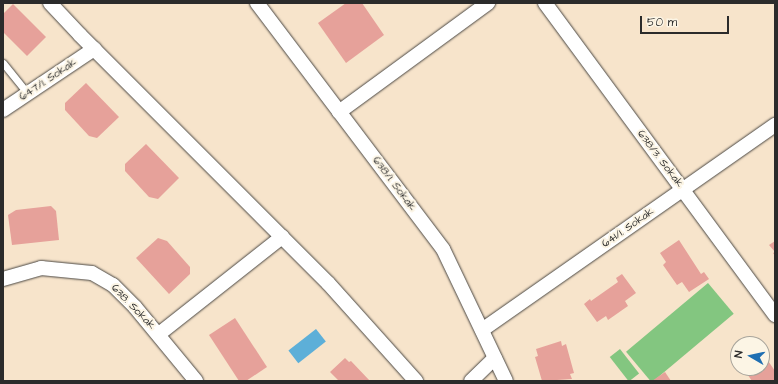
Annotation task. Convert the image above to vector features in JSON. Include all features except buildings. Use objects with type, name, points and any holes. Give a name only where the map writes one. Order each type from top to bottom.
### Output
[{"type":"street","points":[[50,3],[328,283],[416,381]]},
{"type":"street","name":"638/1. Sokak","points":[[257,3],[443,249],[506,381]]},
{"type":"street","points":[[339,112],[488,3]]},
{"type":"street","name":"638/3. Sokak","points":[[545,3],[775,315]]},
{"type":"street","name":"647/1. Sokak","points":[[3,110],[94,49]]},
{"type":"street","name":"641/1. Sokak","points":[[482,330],[775,125]]},
{"type":"street","points":[[159,334],[282,237]]},
{"type":"street","name":"638. Sokak","points":[[3,279],[41,268],[92,273],[113,285],[135,307],[159,334],[196,381]]},
{"type":"street","points":[[471,381],[495,358]]},
{"type":"lane","points":[[3,63],[28,94]]},
{"type":"green space","points":[[708,283],[734,314],[653,381],[651,381],[626,352]]},
{"type":"green space","points":[[620,349],[639,373],[629,381],[610,357]]},
{"type":"water","points":[[316,329],[326,342],[298,363],[288,351]]}]
